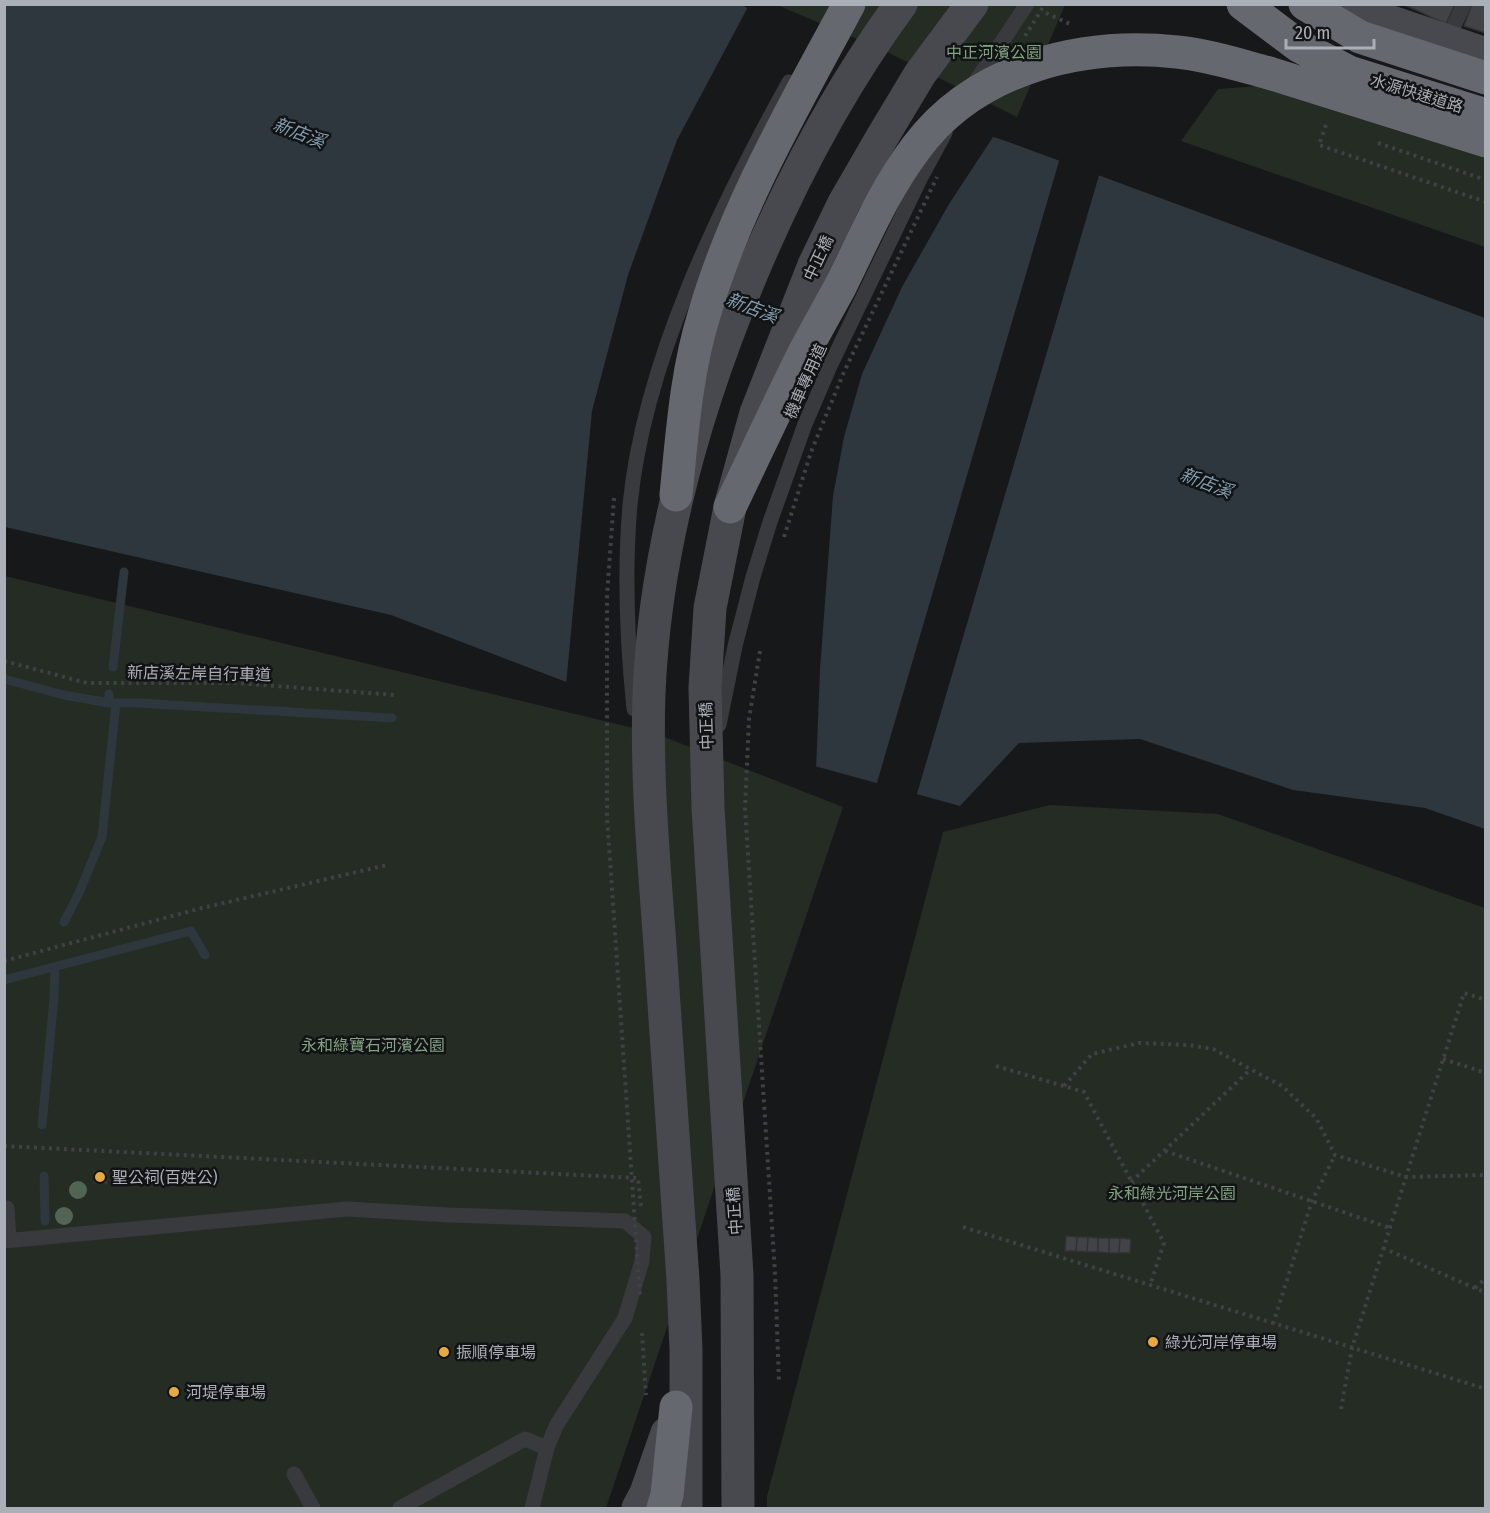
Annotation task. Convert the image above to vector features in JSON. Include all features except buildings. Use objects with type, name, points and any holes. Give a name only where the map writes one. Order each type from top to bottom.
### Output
[{"type":"highway","points":[[676,495],[686,398],[703,316],[727,245],[793,107],[849,4]]},
{"type":"highway","name":"水源快速道路","points":[[1243,4],[1299,46],[1349,72],[1485,115]]},
{"type":"highway","name":"水源快速道路","points":[[1305,4],[1360,19],[1485,78]]},
{"type":"highway","points":[[730,507],[875,215],[915,148],[942,118],[977,92],[1012,74],[1047,60],[1091,53],[1138,50],[1178,52],[1219,59],[1269,73],[1485,141]]},
{"type":"highway","points":[[661,1405],[667,1496],[663,1509]]},
{"type":"main road","points":[[686,1509],[686,1350],[683,1280],[650,804],[650,692],[660,588],[676,495],[706,390],[731,322],[771,228],[805,159],[845,88],[901,4]]},
{"type":"main road","name":"中正橋","points":[[738,1509],[738,1275],[708,808],[705,688],[710,608],[730,507],[756,413],[814,265],[844,203],[880,139],[920,74],[972,4]]},
{"type":"main road","points":[[1360,19],[1447,41],[1485,54]]},
{"type":"main road","points":[[639,1509],[646,1493],[683,1280]]},
{"type":"lane","points":[[650,804],[636,720],[628,643],[625,574],[630,503],[641,438],[659,367],[723,209],[792,75],[841,4]]},
{"type":"lane","name":"機車專用道","points":[[708,808],[720,717],[735,646],[770,522],[806,424],[831,366],[920,179],[961,104],[1028,4]]},
{"type":"lane","points":[[1447,41],[1464,4]]},
{"type":"lane","points":[[7,1208],[7,1240],[347,1209],[625,1221],[644,1237],[642,1261],[625,1318],[556,1426],[547,1448],[532,1509]]},
{"type":"lane","points":[[400,1509],[525,1439],[547,1448]]},
{"type":"lane","points":[[294,1474],[313,1509]]},
{"type":"path","points":[[1024,37],[1045,4]]},
{"type":"path","points":[[1337,129],[1326,125],[1319,145],[1485,202]]},
{"type":"path","points":[[1369,140],[1485,180]]},
{"type":"path","points":[[784,537],[811,452],[844,372],[939,172]]},
{"type":"path","points":[[614,498],[607,595],[607,816],[640,1308]]},
{"type":"path","points":[[759,651],[749,719],[745,808],[776,1273],[779,1383]]},
{"type":"path","name":"新店溪左岸自行車道","points":[[4,661],[87,683],[236,683],[395,695]]},
{"type":"path","points":[[4,961],[201,908],[387,864]]},
{"type":"path","points":[[1341,1409],[1352,1348],[1464,993],[1485,1000]]},
{"type":"path","points":[[1064,1086],[1092,1054],[1139,1043],[1190,1045],[1213,1049],[1282,1086],[1316,1118],[1335,1155],[1406,1177],[1485,1175]]},
{"type":"path","points":[[1443,1059],[1485,1073]]},
{"type":"path","points":[[996,1066],[1084,1092],[1164,1243],[1150,1285]]},
{"type":"path","points":[[1131,1182],[1251,1069]]},
{"type":"path","points":[[4,1146],[638,1179]]},
{"type":"path","points":[[1165,1150],[1390,1228]]},
{"type":"path","points":[[1274,1324],[1312,1201],[1335,1155]]},
{"type":"path","points":[[963,1227],[1485,1389]]},
{"type":"path","points":[[1383,1248],[1485,1293]]},
{"type":"path","points":[[1475,1288],[1485,1278]]},
{"type":"path","points":[[642,1332],[661,1405]]},
{"type":"green space","name":"中正河濱公園","points":[[777,5],[1065,5],[1017,117],[883,50]]},
{"type":"green space","points":[[1286,84],[1485,150],[1485,247],[1181,141],[1218,89]]},
{"type":"green space","name":"永和綠寶石河濱公園","points":[[5,576],[654,733],[843,807],[606,1508],[5,1508]]},
{"type":"green space","name":"永和綠光河岸公園","points":[[1050,805],[1218,814],[1485,908],[1485,1508],[767,1508],[767,1496],[943,832]]},
{"type":"water","name":"新店溪","points":[[5,5],[742,5],[965,126],[1485,318],[1485,829],[1425,808],[1293,790],[1140,739],[1019,743],[960,806],[713,738],[391,615],[5,527]]},
{"type":"pier","points":[[749,5],[966,123],[1045,152],[993,137],[949,204],[902,287],[862,374],[844,437],[833,496],[820,669],[816,770],[712,741],[566,685],[592,411],[628,275],[677,140]]},
{"type":"pier","points":[[1060,158],[1100,172],[916,797],[876,786]]},
{"type":"waterway","points":[[113,667],[124,572]]},
{"type":"waterway","points":[[4,679],[64,695],[109,703]]},
{"type":"waterway","points":[[109,694],[109,703],[392,718]]},
{"type":"waterway","points":[[64,922],[79,893],[102,837],[116,703]]},
{"type":"waterway","points":[[4,980],[191,931],[205,955]]},
{"type":"waterway","points":[[42,1125],[55,967]]},
{"type":"waterway","points":[[44,1176],[45,1221]]},
{"type":"place","name":"聖公祠(百姓公)","points":[[100,1177]]},
{"type":"place","name":"綠光河岸停車場","points":[[1153,1342]]},
{"type":"place","name":"振順停車場","points":[[444,1352]]},
{"type":"place","name":"河堤停車場","points":[[174,1392]]}]
